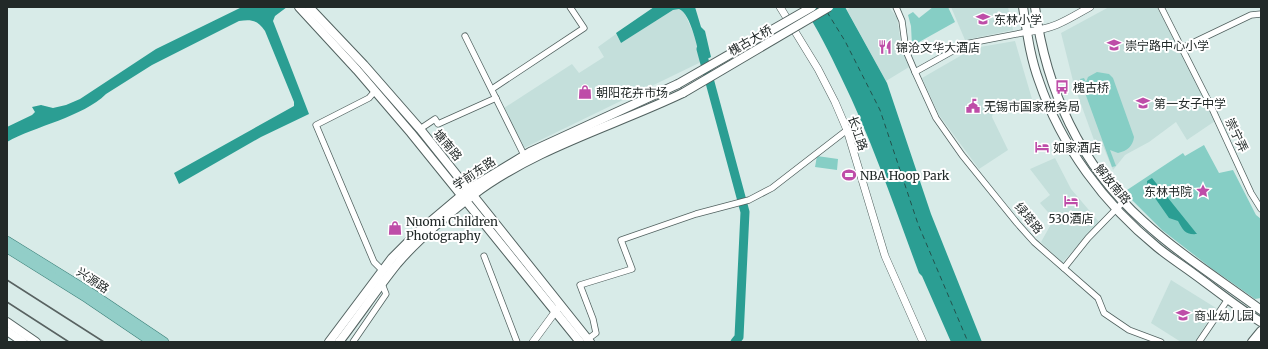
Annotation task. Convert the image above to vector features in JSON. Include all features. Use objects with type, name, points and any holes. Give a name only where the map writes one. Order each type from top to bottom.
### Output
[{"type":"main road","name":"塘南路","points":[[299,7],[420,130],[472,192],[589,340]]},
{"type":"main road","name":"塘南路","points":[[309,7],[360,68],[375,91],[462,195],[580,342]]},
{"type":"main road","name":"槐古大桥","points":[[678,84],[812,7]]},
{"type":"main road","name":"槐古大桥","points":[[683,93],[829,7]]},
{"type":"main road","name":"解放南路","points":[[1023,7],[1038,80],[1049,108],[1078,160],[1094,183],[1116,208],[1157,247],[1261,322]]},
{"type":"main road","name":"解放南路","points":[[1035,7],[1038,30],[1050,79],[1070,128],[1089,160],[1123,202],[1164,239],[1261,310]]},
{"type":"main road","name":"学前东路","points":[[339,342],[398,263],[472,192],[524,155],[678,84]]},
{"type":"main road","name":"学前东路","points":[[330,342],[382,270],[418,232],[462,195],[472,192],[528,162],[599,128],[656,106],[683,93]]},
{"type":"main road","name":"兴源路","points":[[7,241],[91,293],[164,342]]},
{"type":"main road","name":"兴源路","points":[[7,248],[87,298],[152,342]]},
{"type":"main road","points":[[7,322],[36,342]]},
{"type":"main road","points":[[7,331],[23,342]]},
{"type":"main road","points":[[1252,342],[1261,331]]},
{"type":"street","points":[[492,89],[584,28],[570,7]]},
{"type":"street","name":"长江路","points":[[780,7],[818,69],[847,130],[885,256],[923,342]]},
{"type":"street","name":"绿塔路","points":[[896,7],[902,21],[906,51],[915,72],[936,118],[962,155],[1034,242],[1098,298],[1104,313],[1129,330],[1161,342]]},
{"type":"street","points":[[915,72],[965,44],[1060,25],[1090,7]]},
{"type":"street","name":"崇宁弄","points":[[1161,7],[1210,104],[1251,193],[1261,209]]},
{"type":"street","points":[[1182,48],[1251,15],[1261,14]]},
{"type":"street","points":[[465,36],[524,155]]},
{"type":"street","points":[[375,91],[369,98],[316,125],[374,262],[382,270]]},
{"type":"street","points":[[420,130],[435,119],[438,124],[496,98]]},
{"type":"street","points":[[589,340],[596,333],[593,319],[580,285],[632,269],[621,240],[696,214],[749,200],[772,188],[847,130]]},
{"type":"street","points":[[1064,268],[1088,238],[1123,202]]},
{"type":"street","points":[[484,256],[517,342]]},
{"type":"street","points":[[353,342],[386,294],[382,284]]},
{"type":"street","points":[[1199,342],[1228,299]]},
{"type":"street","points":[[533,342],[561,304]]},
{"type":"shaded area","points":[[242,7],[287,7],[275,16],[273,21],[309,114],[261,137],[179,184],[174,173],[294,106],[294,102],[265,31],[257,22],[243,20],[152,65],[85,109],[18,136],[7,142],[7,127],[32,115],[35,112],[32,107],[41,105],[53,108],[66,105],[80,99],[156,49]]},
{"type":"shaded area","points":[[654,7],[695,7],[701,27],[705,31],[711,57],[701,62],[696,41],[687,17],[679,9],[673,10],[621,43],[616,33]]},
{"type":"shaded area","points":[[803,7],[845,7],[887,83],[931,214],[982,342],[951,342],[922,276],[919,273],[863,125],[837,68],[814,24]]},
{"type":"shaded area","points":[[851,7],[889,7],[897,18],[902,51],[909,67],[886,81],[847,10]]},
{"type":"shaded area","points":[[933,7],[948,7],[955,22],[912,46],[911,26],[908,15],[913,12],[919,18]]},
{"type":"shaded area","name":"东林小学","points":[[951,7],[1008,7],[1013,30],[965,40]]},
{"type":"shaded area","name":"第一女子中学","points":[[1109,7],[1157,7],[1215,121],[1187,140],[1176,122],[1149,142],[1125,155],[1113,170],[1103,146],[1094,140],[1074,85],[1061,33]]},
{"type":"shaded area","name":"朝阳花卉市场","points":[[679,9],[684,12],[695,37],[701,62],[524,148],[504,108],[572,64],[579,73],[604,57],[598,47],[616,34],[621,43],[673,10]]},
{"type":"shaded area","name":"无锡市国家税务局","points":[[1015,41],[1032,99],[993,113],[992,117],[1008,150],[979,169],[939,115],[922,78],[974,48]]},
{"type":"shaded area","points":[[1097,72],[1109,74],[1113,78],[1134,137],[1129,148],[1124,151],[1118,153],[1110,150],[1116,166],[1112,167],[1080,79],[1084,78],[1086,82],[1088,77]]},
{"type":"shaded area","points":[[1204,145],[1219,173],[1233,170],[1256,215],[1261,219],[1261,298],[1255,299],[1211,268],[1162,230],[1124,192],[1183,153],[1185,156]]},
{"type":"shaded area","points":[[817,156],[838,159],[837,170],[815,167]]},
{"type":"shaded area","points":[[1055,158],[1071,189],[1099,222],[1062,263],[1041,242],[1054,219],[1040,203],[1050,195],[1030,169]]},
{"type":"shaded area","points":[[1152,178],[1197,234],[1187,233],[1178,221],[1169,218],[1155,198],[1148,196],[1147,181]]},
{"type":"shaded area","name":"商业幼儿园","points":[[1171,280],[1216,308],[1195,342],[1181,342],[1151,323]]},
{"type":"waterway","points":[[701,49],[745,212],[739,337],[735,342]]},
{"type":"ferry route","points":[[827,12],[845,41],[880,110],[918,224],[968,342]]},
{"type":"railway","points":[[7,280],[104,342]]},
{"type":"railway","points":[[7,302],[69,342]]},
{"type":"place","name":"东林小学","points":[[983,19]]},
{"type":"place","name":"崇宁路中心小学","points":[[1114,45]]},
{"type":"place","name":"锦沧文华大酒店","points":[[885,47]]},
{"type":"place","name":"槐古桥","points":[[1062,87]]},
{"type":"place","name":"朝阳花卉市场","points":[[585,92]]},
{"type":"place","name":"第一女子中学","points":[[1143,103]]},
{"type":"place","name":"无锡市国家税务局","points":[[973,106]]},
{"type":"place","name":"如家酒店","points":[[1042,147]]},
{"type":"place","name":"NBA Hoop Park","points":[[849,175]]},
{"type":"place","name":"东林书院","points":[[1203,191]]},
{"type":"place","name":"530酒店","points":[[1071,201]]},
{"type":"place","name":"Nuomi Children Photography","points":[[395,228]]},
{"type":"place","name":"商业幼儿园","points":[[1183,315]]}]
